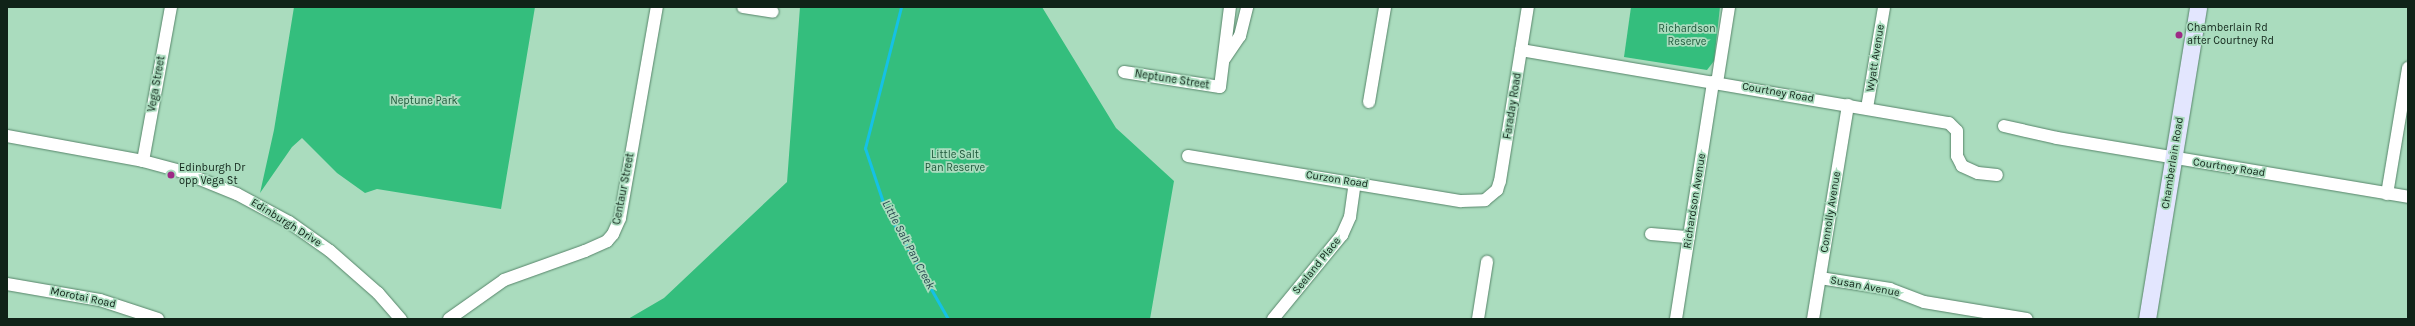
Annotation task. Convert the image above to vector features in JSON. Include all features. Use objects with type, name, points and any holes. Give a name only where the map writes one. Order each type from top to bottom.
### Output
[{"type":"street","name":"Vega Street","points":[[143,161],[171,7]]},
{"type":"street","name":"Centaur Street","points":[[449,319],[504,280],[585,251],[607,241],[613,234],[620,218],[657,7]]},
{"type":"street","points":[[744,7],[773,12]]},
{"type":"street","points":[[1225,58],[1230,7]]},
{"type":"street","points":[[1225,58],[1240,36],[1247,7]]},
{"type":"street","points":[[1370,102],[1385,7]]},
{"type":"street","name":"Faraday Road","points":[[1485,200],[1497,190],[1500,181],[1528,7]]},
{"type":"street","name":"Richardson Avenue","points":[[1676,319],[1729,7]]},
{"type":"street","name":"Wyatt Avenue","points":[[1867,108],[1884,7]]},
{"type":"street","name":"Chamberlain Road","points":[[2148,319],[2198,7]]},
{"type":"street","name":"Courtney Road","points":[[1522,50],[1949,123],[1957,131],[1957,156],[1962,166],[1978,173],[1997,175]]},
{"type":"street","name":"Neptune Street","points":[[1124,72],[1220,87],[1225,58]]},
{"type":"street","points":[[2387,194],[2408,68]]},
{"type":"street","name":"Connolly Avenue","points":[[1813,319],[1848,105]]},
{"type":"street","name":"Courtney Road","points":[[2004,126],[2057,138],[2408,197]]},
{"type":"street","name":"Edinburgh Drive","points":[[7,136],[143,161],[219,186],[288,222],[348,265],[401,319]]},
{"type":"street","name":"Curzon Road","points":[[1188,156],[1461,201],[1485,200]]},
{"type":"street","name":"Seeland Place","points":[[1273,319],[1342,235],[1350,217],[1355,183]]},
{"type":"street","points":[[1651,234],[1689,237]]},
{"type":"street","points":[[1478,319],[1487,262]]},
{"type":"street","name":"Susan Avenue","points":[[1820,278],[1890,289],[1924,302],[2027,319]]},
{"type":"street","name":"Morotai Road","points":[[7,284],[100,300],[158,319]]},
{"type":"green space","name":"Neptune Park","points":[[294,7],[535,7],[501,209],[377,189],[365,193],[337,173],[302,138],[292,147],[260,193],[274,130]]},
{"type":"green space","name":"Little Salt Pan Reserve","points":[[800,7],[1042,7],[1116,128],[1174,181],[1150,319],[628,319],[664,298],[787,182]]},
{"type":"green space","name":"Richardson Reserve","points":[[1631,7],[1720,7],[1714,61],[1707,70],[1624,57]]},
{"type":"waterway","name":"Little Salt Pan Creek","points":[[901,7],[865,148],[885,208],[948,319]]},
{"type":"place","name":"Chamberlain Rd after Courtney Rd","points":[[2179,35]]},
{"type":"place","name":"Edinburgh Dr opp Vega St","points":[[171,175]]}]
